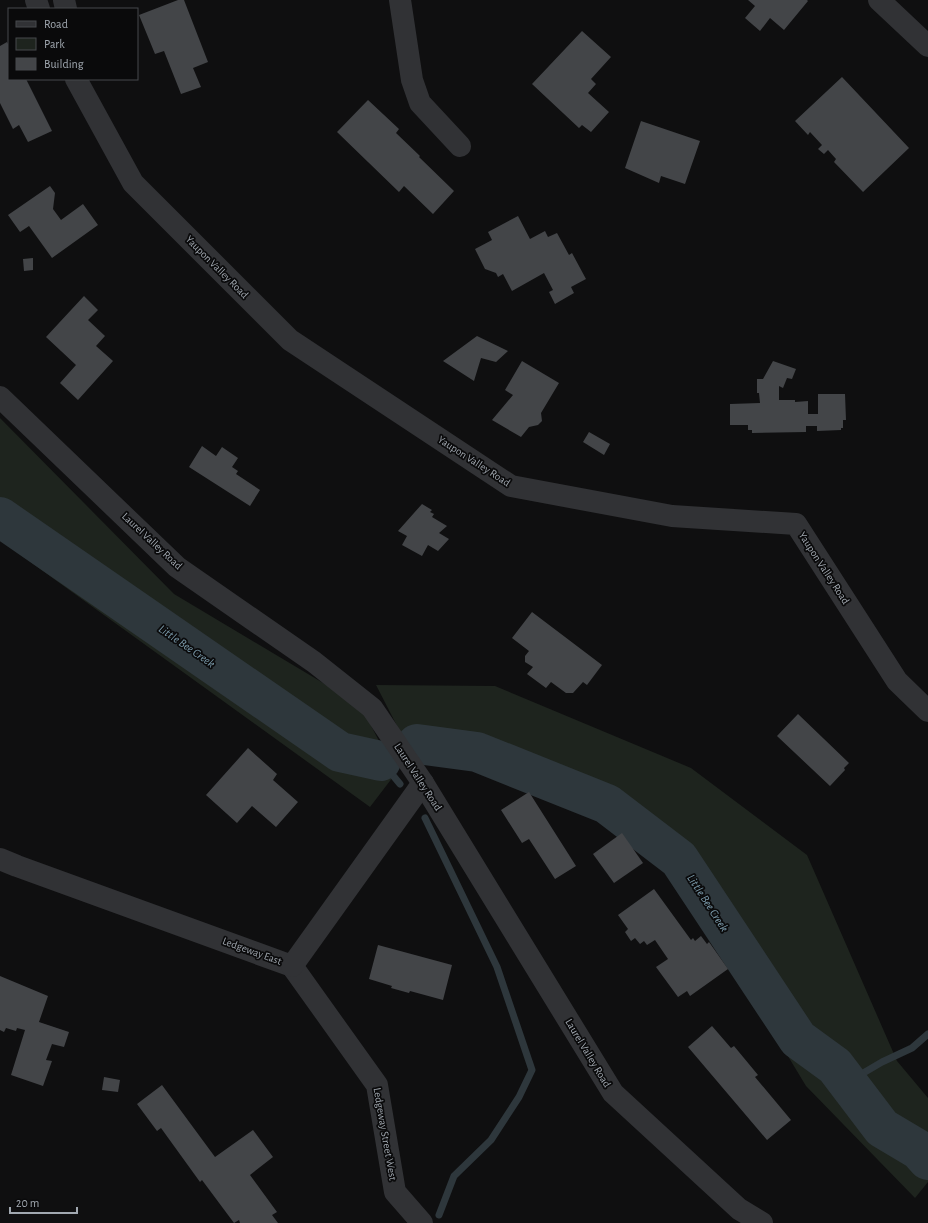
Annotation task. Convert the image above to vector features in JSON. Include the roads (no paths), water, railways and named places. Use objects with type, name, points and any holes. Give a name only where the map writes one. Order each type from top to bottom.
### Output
[{"type":"street","points":[[400,0],[412,80],[420,103],[460,146]]},
{"type":"street","points":[[879,0],[928,46]]},
{"type":"street","name":"Yaupon Valley Road","points":[[78,81],[133,183],[290,340],[511,486],[672,516],[796,524],[897,681],[928,711]]},
{"type":"street","name":"Laurel Valley Road","points":[[0,397],[177,567],[314,662],[372,708],[423,783],[613,1093],[739,1209],[762,1223]]},
{"type":"street","name":"Ledgeway East","points":[[0,859],[292,966],[423,783]]},
{"type":"street","name":"Ledgeway Street West","points":[[292,966],[377,1085],[395,1192],[422,1223]]},
{"type":"waterway","name":"Little Bee Creek","points":[[0,517],[340,752],[381,761]]},
{"type":"waterway","name":"Little Bee Creek","points":[[417,744],[477,752],[607,804],[679,859],[798,1039],[835,1066],[882,1128],[919,1150],[928,1160]]},
{"type":"waterway","points":[[381,761],[400,784]]},
{"type":"waterway","points":[[425,818],[497,967],[532,1070],[519,1097],[491,1140],[454,1176],[439,1215]]},
{"type":"waterway","points":[[848,1082],[882,1062],[912,1048],[928,1034]]}]
